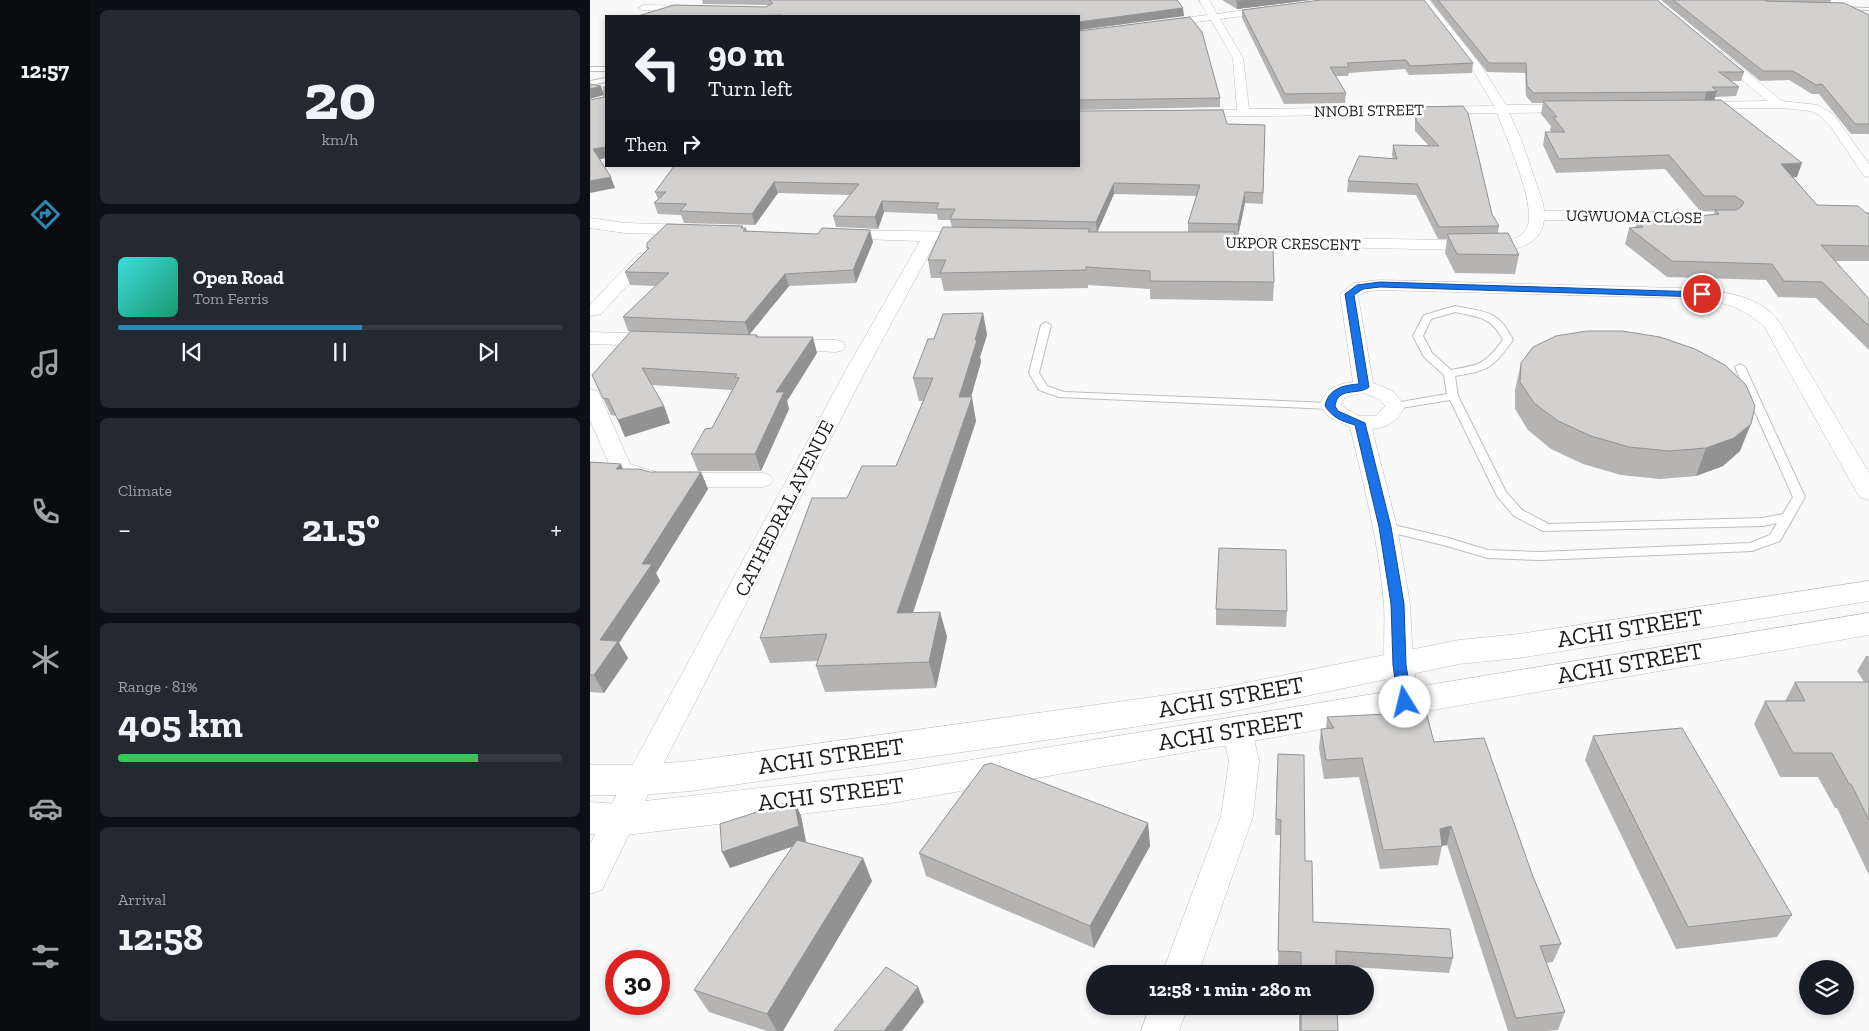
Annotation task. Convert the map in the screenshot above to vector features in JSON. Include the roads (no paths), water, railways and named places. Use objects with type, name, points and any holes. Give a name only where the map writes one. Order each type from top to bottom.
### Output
[{"type":"street","points":[[1204,0],[1238,58],[1243,113]]},
{"type":"street","points":[[1424,0],[1476,66],[1495,95],[1499,109],[1514,139],[1536,203],[1537,215]]},
{"type":"street","points":[[644,8],[703,9]]},
{"type":"street","points":[[1149,26],[1287,8]]},
{"type":"street","points":[[1706,45],[1780,105]]},
{"type":"street","points":[[1683,106],[1780,105],[1806,106],[1822,110],[1869,173]]},
{"type":"street","name":"NNOBI STREET","points":[[1185,114],[1586,108]]},
{"type":"street","name":"UGWUOMA CLOSE","points":[[1537,215],[1730,218]]},
{"type":"street","name":"UKPOR CRESCENT","points":[[1189,241],[1438,246],[1517,244],[1523,242],[1535,228],[1537,215]]},
{"type":"street","points":[[590,223],[625,228],[706,231]]},
{"type":"street","points":[[823,234],[986,238]]},
{"type":"street","name":"CATHEDRAL AVENUE","points":[[590,879],[604,819],[640,780],[888,307],[930,237]]},
{"type":"street","points":[[590,311],[595,310],[643,258]]},
{"type":"street","points":[[1364,387],[1350,294],[1360,287],[1380,285],[1702,294],[1727,298],[1753,308],[1771,323],[1869,493]]},
{"type":"street","points":[[590,338],[678,341]]},
{"type":"street","points":[[767,344],[836,346]]},
{"type":"street","points":[[1364,387],[1379,390],[1391,397],[1396,406],[1393,414],[1386,419],[1360,423],[1346,420],[1335,413],[1330,406],[1331,398],[1338,392],[1350,388],[1364,387]]},
{"type":"street","points":[[590,395],[621,468],[657,480],[762,480]]},
{"type":"street","points":[[1360,423],[1385,527],[1397,604],[1399,665],[1405,702]]},
{"type":"street","name":"ACHI STREET","points":[[590,780],[640,780],[691,776],[1074,723],[1225,700],[1459,652],[1519,646],[1869,591]]},
{"type":"street","name":"ACHI STREET","points":[[604,819],[885,788],[1869,624]]},
{"type":"street","points":[[1183,965],[1237,816],[1244,761],[1237,730]]},
{"type":"street","points":[[1160,1031],[1166,1015]]},
{"type":"lane","points":[[1831,8],[1868,5]]},
{"type":"lane","points":[[590,69],[605,69]]},
{"type":"lane","points":[[590,83],[605,80]]},
{"type":"lane","points":[[1449,374],[1482,368],[1497,355],[1508,340],[1501,325],[1485,315],[1455,310],[1427,316],[1418,336],[1428,355],[1449,374],[1453,396],[1501,493],[1518,513],[1547,528],[1763,522],[1788,518]]},
{"type":"lane","points":[[1046,325],[1034,373],[1043,388],[1063,395],[1330,406]]},
{"type":"lane","points":[[1385,527],[1445,541],[1488,554],[1540,556],[1752,548],[1775,538],[1799,497],[1740,367]]},
{"type":"lane","points":[[1396,406],[1453,396]]}]
